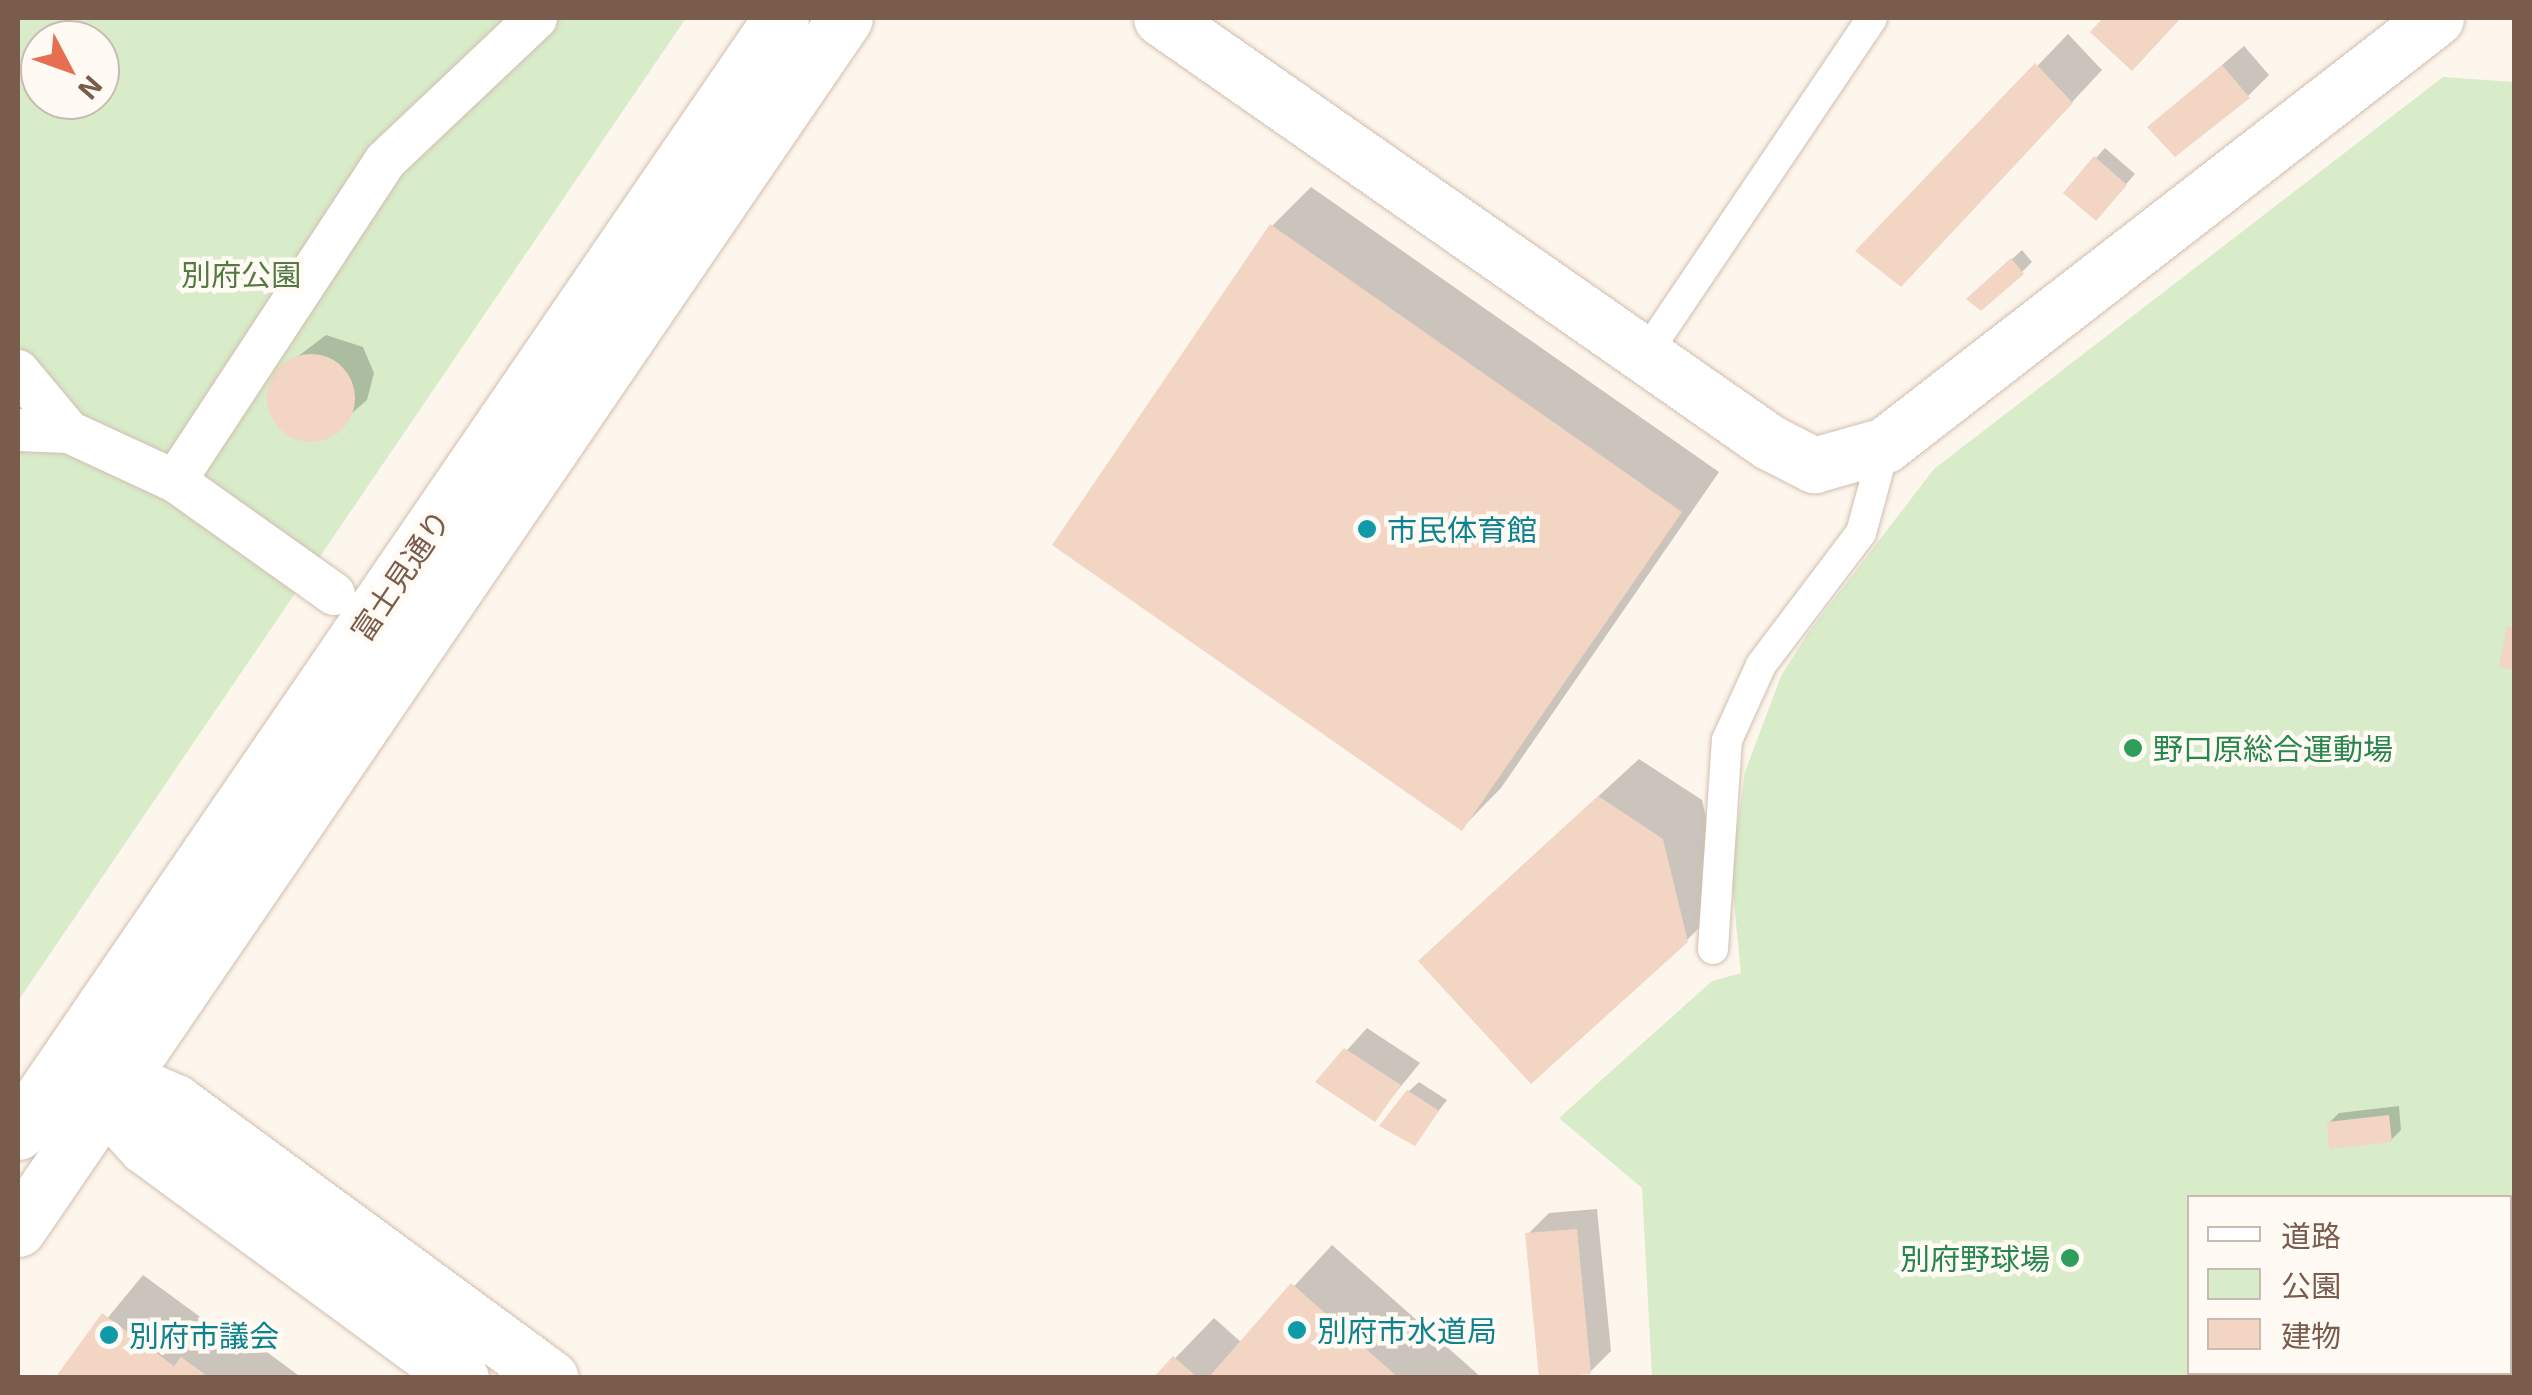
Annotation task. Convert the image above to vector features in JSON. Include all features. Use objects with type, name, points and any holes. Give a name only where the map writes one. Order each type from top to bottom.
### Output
[{"type":"street","points":[[175,481],[385,161],[536,18]]},
{"type":"street","name":"富士見通り","points":[[18,1132],[781,18]]},
{"type":"street","points":[[18,1229],[845,18]]},
{"type":"street","points":[[1161,18],[1769,442],[1814,465],[1886,445],[2436,18]]},
{"type":"street","points":[[18,371],[69,432]]},
{"type":"street","points":[[18,430],[69,432],[175,481],[334,594]]},
{"type":"street","points":[[68,1059],[112,1090],[145,1146],[461,1378]]},
{"type":"street","points":[[112,1090],[175,1102],[551,1378]]},
{"type":"lane","points":[[1645,356],[1872,18]]},
{"type":"lane","points":[[1713,949],[1727,740],[1762,665],[1861,534],[1886,445]]},
{"type":"green space","name":"別府公園","points":[[18,18],[686,18],[18,1001]]},
{"type":"green space","name":"野口原総合運動場","points":[[2443,77],[2514,82],[2514,1377],[1652,1377],[1642,1188],[1559,1118],[1712,981],[1741,973],[1731,873],[1745,772],[1781,676],[1808,633],[1934,469]]},
{"type":"building","points":[[2103,18],[2181,18],[2132,71],[2090,32]]},
{"type":"building","points":[[2035,63],[2073,103],[1901,287],[1855,251]]},
{"type":"building","points":[[2222,65],[2250,98],[2175,157],[2147,127]]},
{"type":"building","points":[[2094,156],[2127,185],[2096,221],[2063,193]]},
{"type":"building","name":"市民体育館","points":[[1270,224],[1682,512],[1462,831],[1052,545]]},
{"type":"building","points":[[2011,258],[2024,274],[1981,311],[1966,299]]},
{"type":"building","points":[[311,354],[342,367],[355,398],[342,429],[311,442],[280,429],[267,398],[280,367]]},
{"type":"building","points":[[2507,626],[2514,628],[2514,670],[2499,667]]},
{"type":"building","points":[[1598,796],[1663,839],[1688,942],[1531,1084],[1418,961]]},
{"type":"building","points":[[1344,1048],[1401,1085],[1375,1122],[1315,1082]]},
{"type":"building","points":[[1407,1090],[1439,1111],[1415,1146],[1379,1126]]},
{"type":"building","points":[[2389,1115],[2392,1142],[2329,1149],[2327,1122]]},
{"type":"building","points":[[1577,1229],[1591,1374],[1539,1378],[1525,1233]]},
{"type":"building","name":"別府市水道局","points":[[1291,1283],[1399,1378],[1208,1378]]},
{"type":"building","name":"別府市議会","points":[[102,1313],[174,1366],[181,1357],[210,1378],[55,1378]]},
{"type":"building","points":[[1173,1356],[1198,1378],[1153,1378]]},
{"type":"place","name":"市民体育館","points":[[1367,529]]},
{"type":"place","name":"野口原総合運動場","points":[[2133,748]]},
{"type":"place","name":"別府野球場","points":[[2070,1258]]},
{"type":"place","name":"別府市水道局","points":[[1297,1330]]},
{"type":"place","name":"別府市議会","points":[[109,1335]]}]
